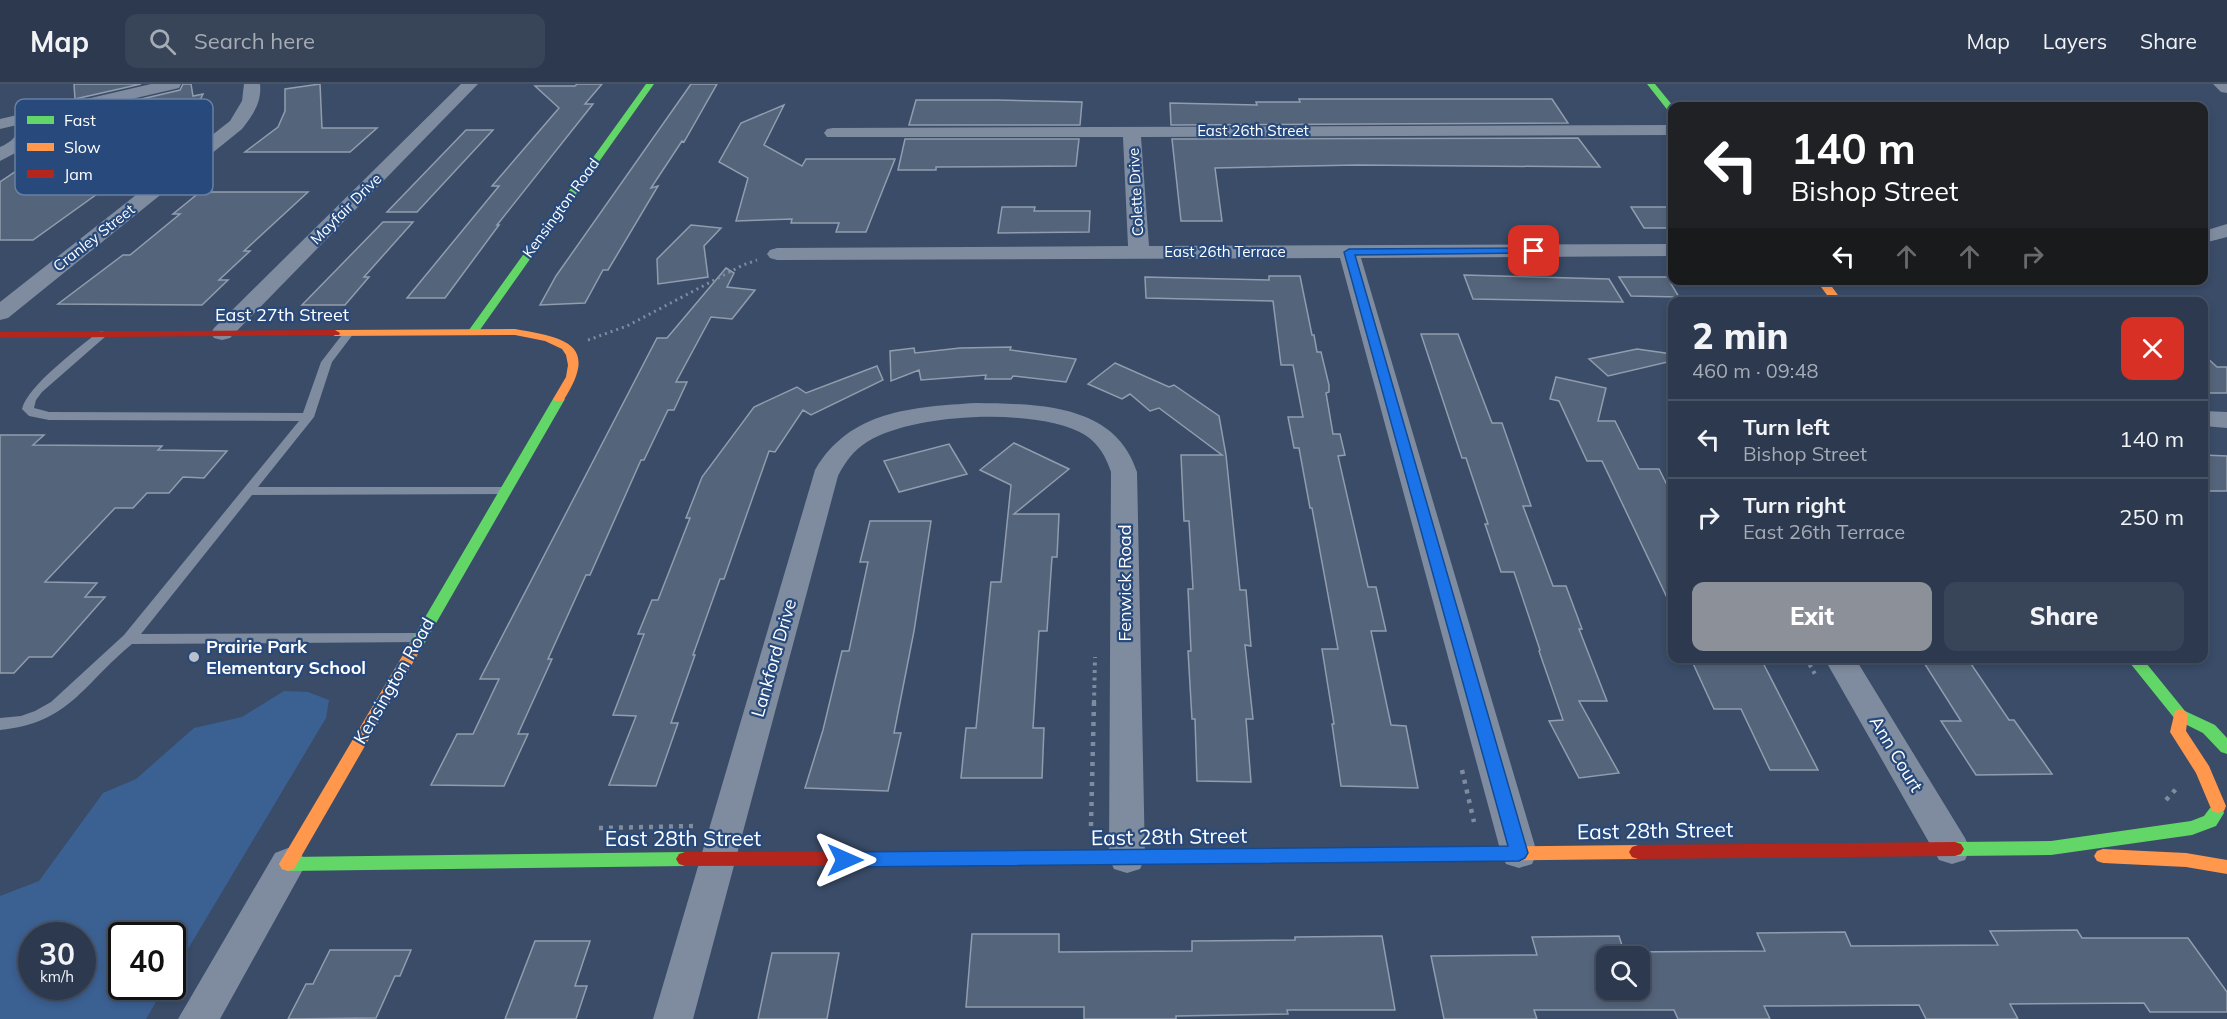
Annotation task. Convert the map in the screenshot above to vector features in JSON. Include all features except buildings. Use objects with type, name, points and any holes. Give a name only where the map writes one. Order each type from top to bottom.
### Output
[{"type":"street","points":[[109,99],[173,84]]},
{"type":"street","name":"Cranley Street","points":[[213,144],[230,130],[249,107],[254,92],[252,84]]},
{"type":"street","name":"Mayfair Drive","points":[[222,333],[470,84]]},
{"type":"street","name":"Kensington Road","points":[[473,332],[650,84]]},
{"type":"street","points":[[1651,84],[1668,105]]},
{"type":"street","points":[[2221,84],[2227,88]]},
{"type":"street","points":[[0,124],[15,121]]},
{"type":"street","name":"East 26th Street","points":[[833,133],[1668,130]]},
{"type":"street","name":"Colette Drive","points":[[1132,132],[1139,253]]},
{"type":"street","points":[[0,155],[15,145]]},
{"type":"street","name":"Cranley Street","points":[[0,313],[148,195]]},
{"type":"street","points":[[2208,236],[2227,230]]},
{"type":"street","name":"East 26th Terrace","points":[[777,254],[1668,250]]},
{"type":"street","points":[[1349,252],[1519,853]]},
{"type":"street","points":[[1825,285],[1834,297]]},
{"type":"street","name":"East 27th Street","points":[[0,335],[473,332],[532,334],[561,344]]},
{"type":"street","name":"Kensington Road","points":[[198,1019],[572,377],[573,357],[561,344]]},
{"type":"street","name":"Lankford Drive","points":[[673,1019],[825,476],[832,462],[844,447],[861,434],[882,424],[932,412],[986,412]]},
{"type":"street","name":"Fenwick Road","points":[[986,412],[1033,412],[1075,421],[1101,436],[1120,456],[1124,472],[1127,858]]},
{"type":"street","points":[[2208,419],[2227,420]]},
{"type":"street","name":"Ann Court","points":[[1842,663],[1952,849]]},
{"type":"street","points":[[2137,663],[2180,715],[2209,729],[2227,748]]},
{"type":"street","points":[[2180,715],[2178,732],[2203,771],[2220,806],[2218,828]]},
{"type":"street","name":"East 28th Street","points":[[288,864],[2050,848],[2192,828],[2210,821],[2220,806]]},
{"type":"street","name":"East 28th Street","points":[[2050,848],[2094,856],[2186,860],[2227,867]]},
{"type":"lane","points":[[0,724],[33,719],[60,705],[110,651],[129,639],[308,417],[327,362],[349,333]]},
{"type":"lane","points":[[102,334],[38,390],[30,400],[28,409],[33,413],[49,416],[308,417]]},
{"type":"lane","points":[[248,491],[505,491]]},
{"type":"lane","points":[[129,639],[419,638]]},
{"type":"path","points":[[588,341],[627,326],[743,265],[777,254]]},
{"type":"path","points":[[1091,827],[1095,647]]},
{"type":"path","points":[[1461,765],[1476,822],[1464,822]]},
{"type":"path","points":[[1079,827],[1126,825]]},
{"type":"path","points":[[587,828],[727,826]]},
{"type":"shaded area","points":[[284,691],[308,692],[329,700],[326,718],[186,952],[186,922],[108,922],[108,1000],[157,1000],[146,1019],[0,1019],[0,896],[39,881],[103,793],[136,779],[194,728],[242,717]]},
{"type":"traffic: fast","points":[[473,332],[650,84]]},
{"type":"traffic: fast","points":[[1651,84],[1668,105]]},
{"type":"traffic: fast","points":[[415,647],[559,399]]},
{"type":"traffic: fast","points":[[2137,663],[2180,715],[2209,729],[2227,748]]},
{"type":"traffic: fast","points":[[1955,849],[2051,848],[2192,828],[2210,821],[2216,813]]},
{"type":"traffic: fast","points":[[1041,858],[1386,855]]},
{"type":"traffic: fast","points":[[288,864],[685,859]]},
{"type":"traffic: slow","points":[[1825,285],[1834,297]]},
{"type":"traffic: slow","points":[[335,333],[515,332],[548,338],[566,347],[572,355],[574,365],[572,377],[559,399]]},
{"type":"traffic: slow","points":[[288,864],[415,647]]},
{"type":"traffic: slow","points":[[2180,715],[2178,732],[2203,771],[2218,806]]},
{"type":"traffic: slow","points":[[1386,855],[1638,852]]},
{"type":"traffic: slow","points":[[2103,856],[2186,860],[2227,867]]},
{"type":"traffic: jam","points":[[0,335],[335,333]]},
{"type":"traffic: jam","points":[[1638,852],[1955,849]]},
{"type":"traffic: jam","points":[[685,859],[1041,858]]},
{"type":"place","name":"Prairie Park Elementary School","points":[[194,657]]},
{"type":"route","points":[[845,860],[1519,853],[1349,252],[1534,251]]}]
